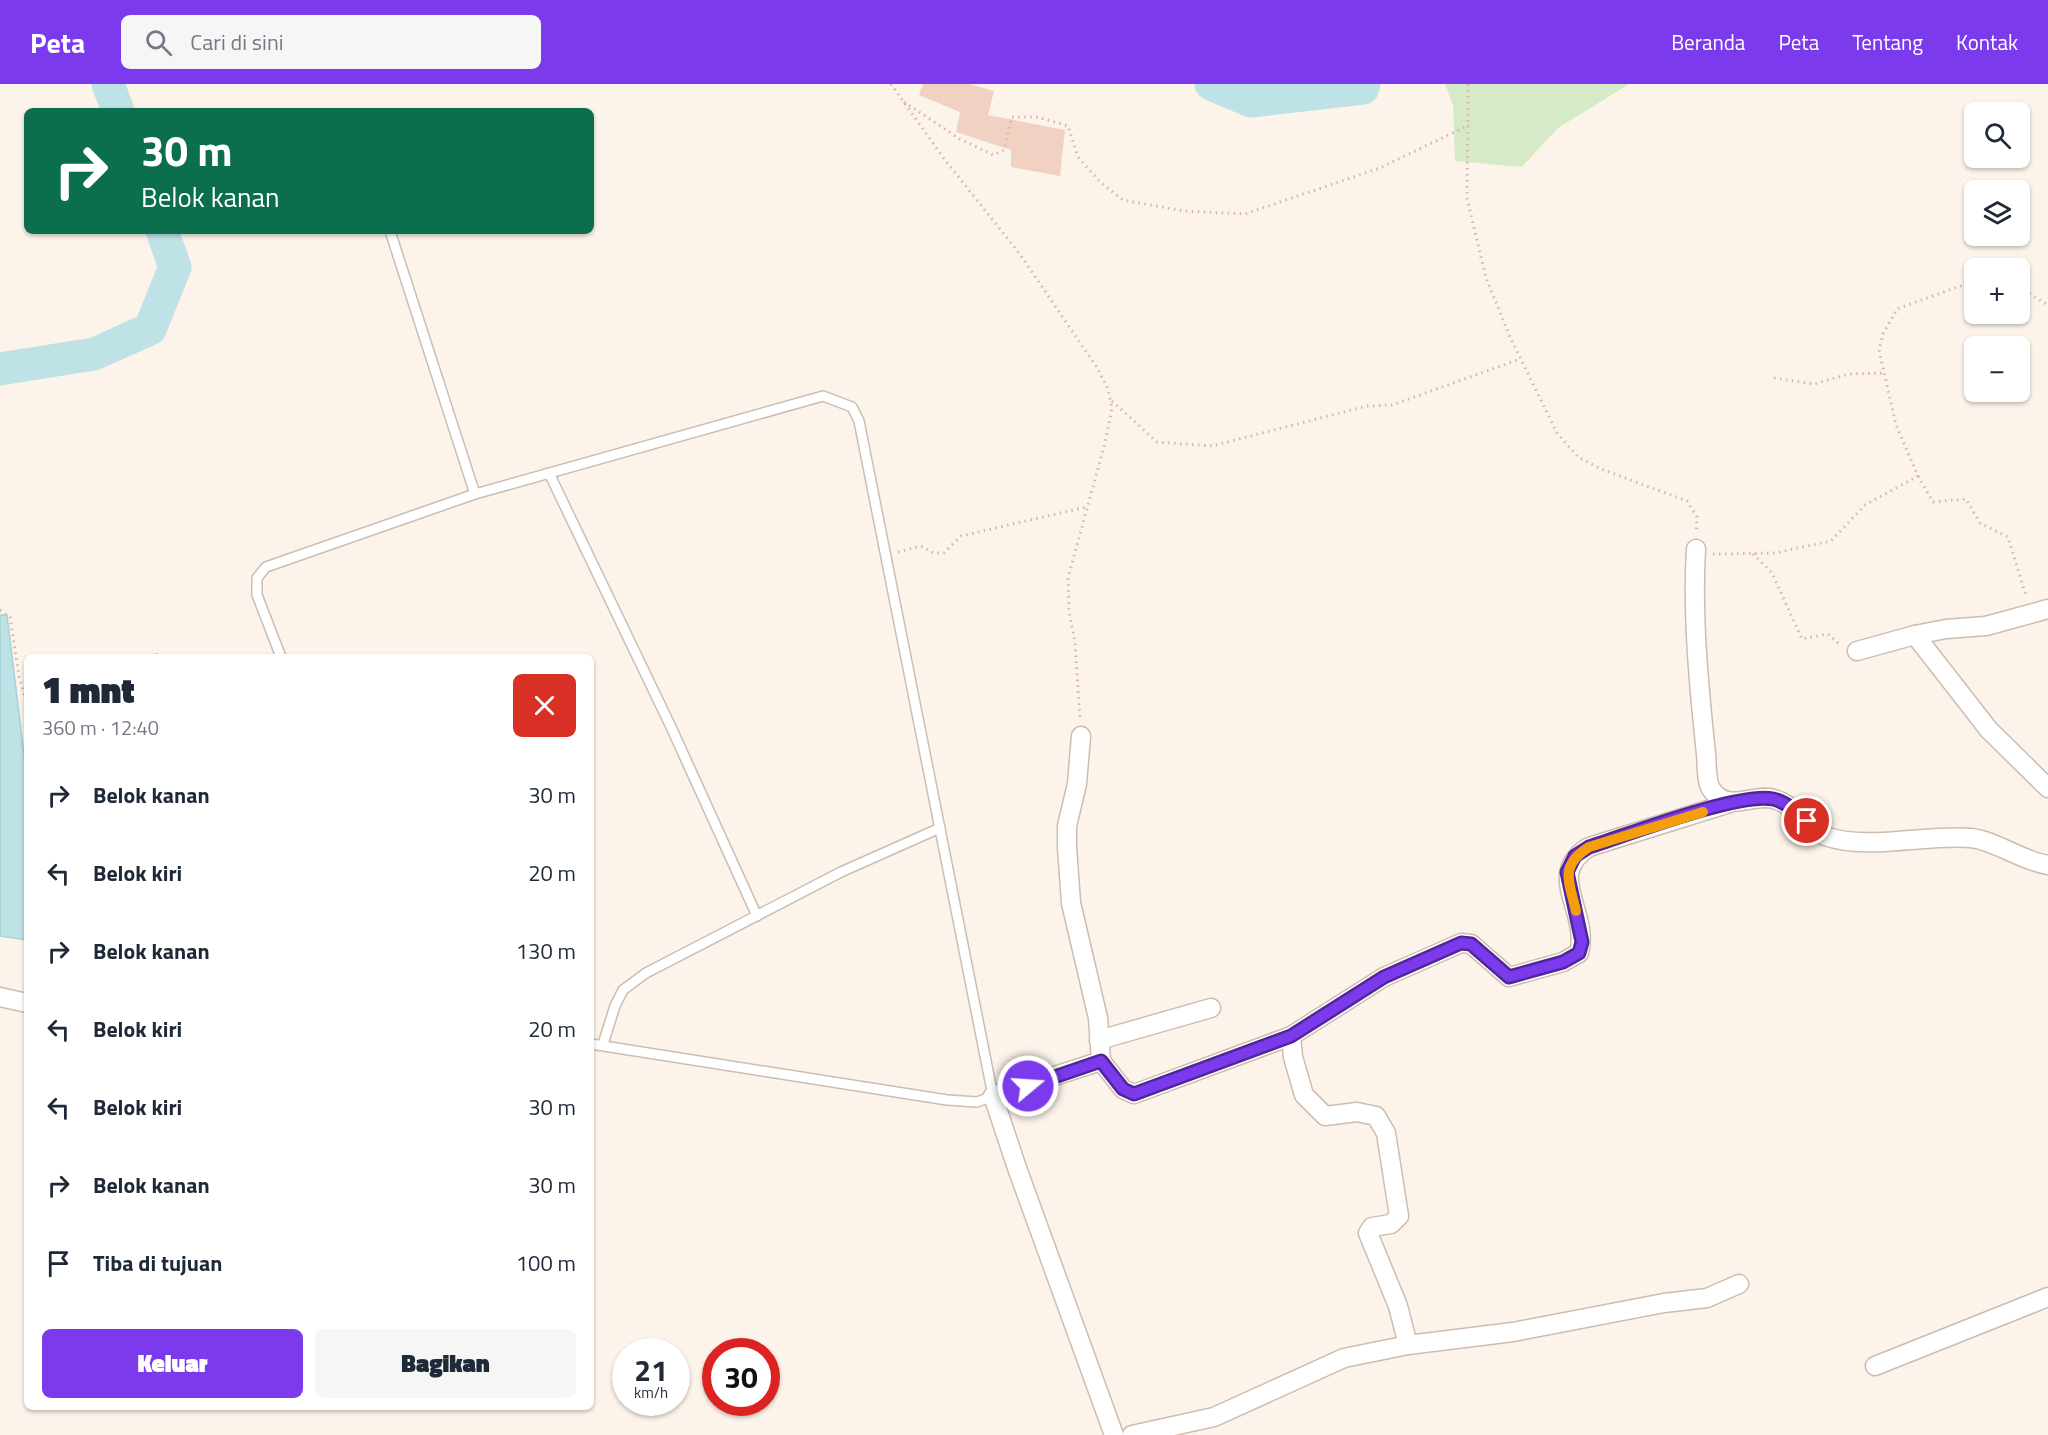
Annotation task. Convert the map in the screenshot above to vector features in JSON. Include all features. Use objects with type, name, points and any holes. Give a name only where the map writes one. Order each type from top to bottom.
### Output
[{"type":"street","points":[[1696,549],[1700,699],[1710,787],[1719,798],[1730,803]]},
{"type":"street","points":[[1857,651],[1915,635],[1946,629],[1986,626],[2040,612]]},
{"type":"street","points":[[1915,635],[1989,730],[2048,788]]},
{"type":"street","points":[[1081,736],[1077,784],[1067,826],[1071,903],[1098,1018],[1101,1061],[1123,1089],[1134,1094],[1291,1036],[1384,977],[1461,943],[1471,944],[1509,977],[1563,962],[1579,953],[1582,942],[1567,872],[1575,856],[1589,847],[1730,803],[1764,798],[1775,799],[1790,807],[1824,836],[1859,841],[1973,838],[2031,862],[2048,865]]},
{"type":"street","points":[[0,997],[24,1002]]},
{"type":"street","points":[[1099,1040],[1211,1008]]},
{"type":"street","points":[[1291,1036],[1293,1057],[1304,1095],[1325,1116],[1357,1112],[1376,1116],[1386,1133],[1399,1216],[1391,1224],[1372,1227],[1368,1233],[1398,1306],[1408,1345]]},
{"type":"street","points":[[1101,1061],[993,1096],[1113,1435]]},
{"type":"street","points":[[1132,1435],[1214,1416],[1344,1358],[1408,1345],[1513,1332],[1664,1303],[1707,1298],[1739,1284]]},
{"type":"street","points":[[1875,1366],[2048,1297]]},
{"type":"lane","points":[[391,234],[475,494]]},
{"type":"lane","points":[[280,654],[257,595],[256,578],[266,567],[475,494],[823,396],[852,406],[859,421],[993,1096],[977,1101],[947,1100],[594,1044]]},
{"type":"lane","points":[[549,473],[671,727],[757,916]]},
{"type":"lane","points":[[603,1044],[615,1006],[623,990],[646,973],[841,872],[940,828]]},
{"type":"path","points":[[891,84],[945,160],[1020,253],[1103,377],[1110,400],[1112,408],[1105,443],[1068,578],[1069,611],[1080,694],[1081,736]]},
{"type":"path","points":[[1468,84],[1467,198],[1486,278],[1521,359],[1557,433],[1578,457],[1601,469],[1687,501],[1697,517],[1696,549],[1716,555],[1775,553],[1831,541],[1865,505],[1918,476]]},
{"type":"path","points":[[903,101],[915,106],[934,123],[960,139],[993,155],[1004,150],[1012,117],[1038,117],[1068,126],[1078,157],[1101,183],[1123,200],[1184,211],[1245,214],[1380,168],[1469,125]]},
{"type":"path","points":[[1964,285],[1897,309],[1882,334],[1879,350],[1896,425],[1918,476],[1934,502],[1966,499],[1980,523],[2008,537],[2040,612]]},
{"type":"path","points":[[2030,293],[2048,305]]},
{"type":"path","points":[[1110,400],[1157,442],[1212,446],[1367,406],[1392,405],[1521,359]]},
{"type":"path","points":[[1774,378],[1814,384],[1849,374],[1885,373]]},
{"type":"path","points":[[886,555],[921,546],[933,554],[944,553],[961,536],[1086,507]]},
{"type":"path","points":[[1753,554],[1772,573],[1802,639],[1828,634],[1844,649],[1857,651]]},
{"type":"path","points":[[0,609],[10,617],[19,676],[24,693]]},
{"type":"green space","points":[[1445,84],[1629,84],[1558,128],[1522,167],[1455,161],[1453,105]]},
{"type":"water","points":[[0,615],[7,615],[24,755],[24,940],[0,936]]},
{"type":"building","points":[[923,84],[970,84],[994,91],[988,115],[1065,130],[1060,176],[1011,167],[1011,150],[956,132],[960,112],[919,95]]},
{"type":"waterway","points":[[108,84],[117,108]]},
{"type":"waterway","points":[[1211,84],[1251,101],[1363,88],[1364,84]]},
{"type":"waterway","points":[[0,369],[94,354],[150,329],[175,267],[163,234]]},
{"type":"slow traffic","points":[[1576,911],[1567,872],[1575,856],[1589,847],[1703,812]]},
{"type":"route","points":[[1028,1086],[1101,1061],[1123,1089],[1134,1094],[1291,1036],[1384,977],[1461,943],[1471,944],[1509,977],[1563,962],[1579,953],[1582,942],[1567,872],[1575,856],[1589,847],[1730,803],[1764,798],[1775,799],[1790,807],[1807,821]]}]
